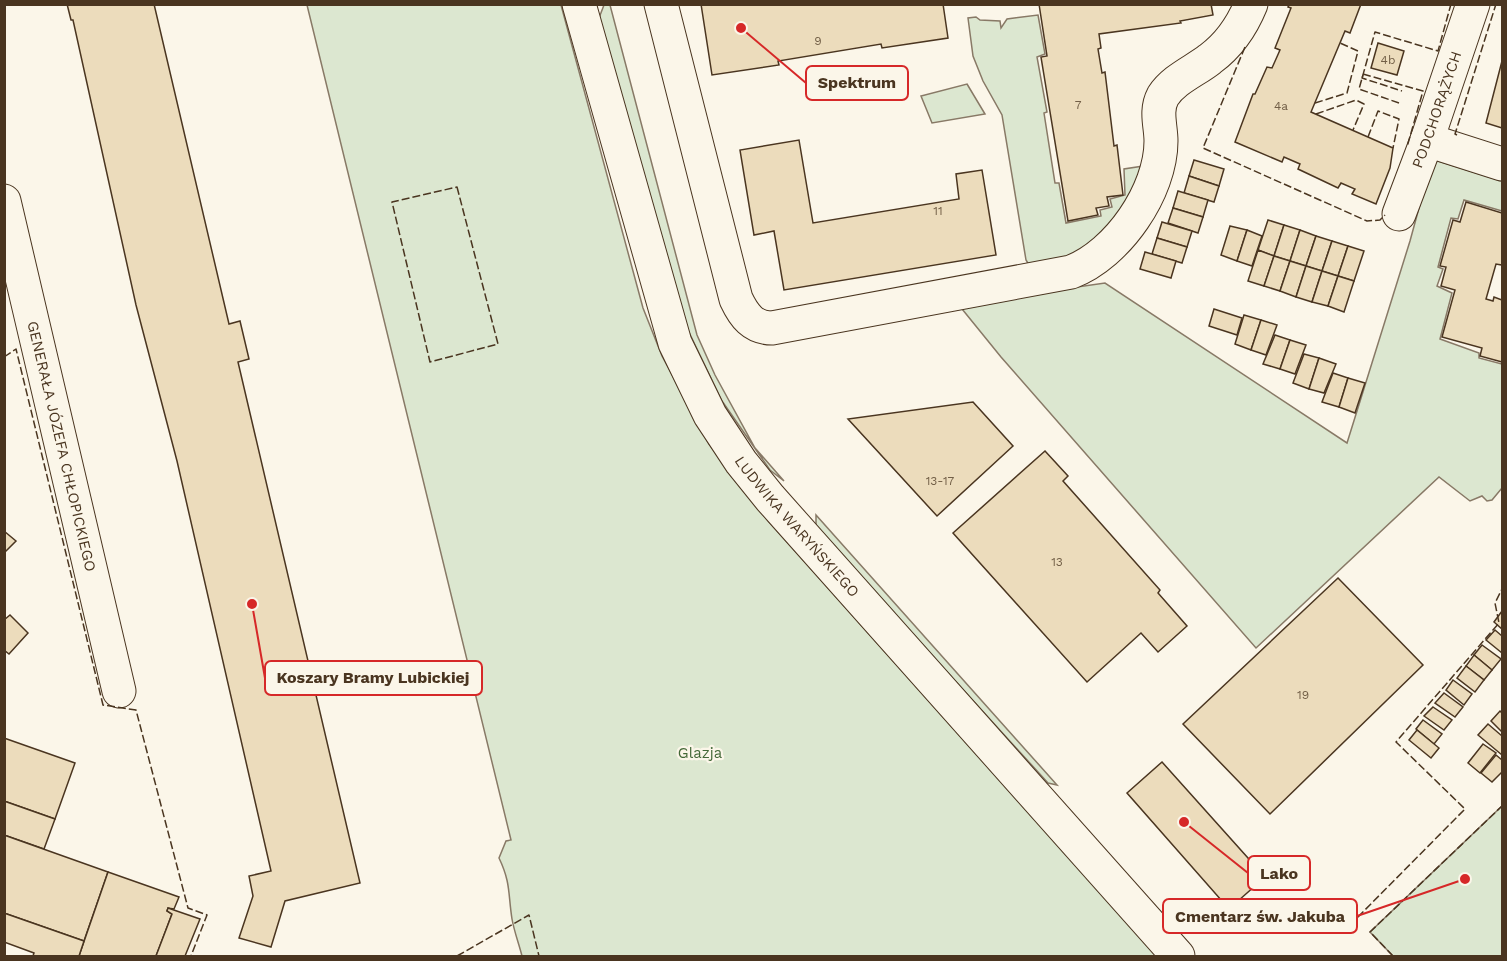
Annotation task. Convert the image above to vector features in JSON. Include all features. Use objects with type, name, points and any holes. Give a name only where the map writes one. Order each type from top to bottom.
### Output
[{"type":"street","name":"LUDWIKA WARYŃSKIEGO","points":[[579,4],[675,343],[683,364],[727,442],[1178,957]]},
{"type":"street","points":[[662,4],[736,299],[750,321],[763,328],[772,328],[1043,278],[1085,267],[1124,229],[1146,196],[1157,169],[1161,141],[1159,108],[1163,96],[1172,86],[1212,58],[1233,38],[1251,4]]},
{"type":"street","name":"PODCHORĄŻYCH","points":[[1399,214],[1427,140],[1473,4]]},
{"type":"street","points":[[1427,140],[1503,164]]},
{"type":"street","name":"GENERAŁA JÓZEFA CHŁOPICKIEGO","points":[[4,201],[119,691]]},
{"type":"green space","name":"Glazja","points":[[307,5],[561,5],[643,308],[662,356],[709,444],[768,521],[1157,956],[522,956],[513,924],[507,882],[499,858],[506,841],[511,840]]},
{"type":"green space","points":[[604,5],[610,5],[697,335],[715,375],[755,448],[784,481],[770,470],[722,401],[686,326],[599,18]]},
{"type":"green space","points":[[1038,15],[1045,54],[1037,57],[1047,112],[1044,113],[1055,183],[1059,183],[1066,223],[1101,216],[1100,210],[1112,207],[1110,199],[1125,195],[1124,169],[1150,165],[1127,207],[1085,258],[1029,265],[1026,260],[1002,115],[983,81],[973,56],[968,18],[1000,21],[1001,28],[1007,19]]},
{"type":"green space","points":[[967,84],[985,114],[932,123],[921,96]]},
{"type":"green space","points":[[1435,160],[1502,181],[1502,211],[1464,200],[1458,219],[1451,218],[1438,267],[1443,269],[1437,286],[1452,293],[1440,339],[1479,353],[1479,358],[1502,364],[1502,488],[1492,500],[1487,501],[1482,496],[1470,501],[1439,477],[1256,648],[1001,357],[958,304],[1105,283],[1347,443],[1410,241],[1431,164]]},
{"type":"green space","points":[[816,515],[1057,785],[1048,783],[816,528]]},
{"type":"green space","points":[[1502,806],[1502,956],[1393,956],[1370,932]]},
{"type":"building","points":[[67,4],[154,4],[229,324],[240,321],[249,359],[238,362],[360,883],[285,901],[271,947],[239,938],[253,896],[249,876],[271,871],[177,461],[136,305],[73,20],[71,20]]},
{"type":"building","points":[[701,4],[943,4],[948,38],[882,48],[881,44],[778,61],[779,65],[712,75]]},
{"type":"building","points":[[1039,4],[1211,4],[1213,15],[1180,21],[1181,23],[1099,34],[1101,48],[1098,49],[1102,73],[1105,72],[1114,146],[1117,145],[1123,195],[1107,197],[1109,206],[1096,208],[1098,215],[1068,221],[1041,57],[1047,56]]},
{"type":"building","points":[[1289,4],[1361,4],[1350,33],[1345,31],[1311,112],[1393,148],[1390,168],[1376,204],[1352,194],[1355,189],[1341,183],[1338,188],[1298,169],[1300,164],[1284,157],[1282,162],[1235,142],[1253,94],[1267,67],[1272,68],[1280,50],[1275,48],[1291,8],[1288,7]]},
{"type":"building","points":[[1378,43],[1404,51],[1397,75],[1371,68]]},
{"type":"building","points":[[1502,61],[1502,128],[1486,123]]},
{"type":"building","points":[[799,140],[813,223],[959,199],[956,174],[982,170],[996,255],[784,290],[774,231],[754,235],[740,150]]},
{"type":"building","points":[[1194,160],[1224,169],[1219,186],[1189,176]]},
{"type":"building","points":[[1189,176],[1219,186],[1214,202],[1184,193]]},
{"type":"building","points":[[1178,191],[1208,200],[1203,217],[1173,208]]},
{"type":"building","points":[[1466,202],[1502,213],[1502,265],[1496,264],[1486,299],[1493,301],[1494,297],[1502,300],[1502,362],[1480,356],[1482,348],[1442,337],[1455,290],[1441,286],[1446,267],[1440,266],[1453,220],[1460,222]]},
{"type":"building","points":[[1173,208],[1203,217],[1198,233],[1168,223]]},
{"type":"building","points":[[1268,220],[1284,225],[1274,256],[1258,250]]},
{"type":"building","points":[[1162,222],[1192,231],[1187,247],[1157,238]]},
{"type":"building","points":[[1284,225],[1300,230],[1290,261],[1274,256]]},
{"type":"building","points":[[1230,226],[1247,230],[1237,261],[1221,255]]},
{"type":"building","points":[[1247,230],[1262,236],[1252,266],[1237,261]]},
{"type":"building","points":[[1300,230],[1316,236],[1306,266],[1290,261]]},
{"type":"building","points":[[1316,236],[1332,241],[1322,271],[1306,266]]},
{"type":"building","points":[[1157,238],[1187,247],[1182,263],[1152,254]]},
{"type":"building","points":[[1332,241],[1348,246],[1338,276],[1322,271]]},
{"type":"building","points":[[1348,246],[1364,251],[1354,281],[1338,276]]},
{"type":"building","points":[[1258,250],[1274,256],[1264,286],[1248,281]]},
{"type":"building","points":[[1145,252],[1176,261],[1171,278],[1140,269]]},
{"type":"building","points":[[1274,256],[1290,261],[1280,291],[1264,286]]},
{"type":"building","points":[[1290,261],[1306,266],[1296,297],[1280,291]]},
{"type":"building","points":[[1306,266],[1322,271],[1312,302],[1296,297]]},
{"type":"building","points":[[1322,271],[1338,276],[1328,306],[1312,302]]},
{"type":"building","points":[[1338,276],[1354,281],[1344,312],[1328,306]]},
{"type":"building","points":[[1214,309],[1242,318],[1237,335],[1209,326]]},
{"type":"building","points":[[1244,315],[1261,320],[1251,350],[1235,344]]},
{"type":"building","points":[[1261,320],[1277,325],[1266,355],[1251,350]]},
{"type":"building","points":[[1275,335],[1290,340],[1280,369],[1263,364]]},
{"type":"building","points":[[1290,340],[1306,345],[1295,374],[1280,369]]},
{"type":"building","points":[[1304,354],[1319,358],[1309,389],[1293,383]]},
{"type":"building","points":[[1319,358],[1336,364],[1324,393],[1309,389]]},
{"type":"building","points":[[1333,373],[1348,378],[1339,407],[1322,402]]},
{"type":"building","points":[[1348,378],[1365,383],[1355,413],[1339,407]]},
{"type":"building","points":[[973,402],[1013,446],[937,516],[848,419]]},
{"type":"building","points":[[1045,451],[1068,476],[1063,481],[1160,590],[1158,593],[1187,626],[1158,652],[1141,633],[1087,682],[953,533]]},
{"type":"building","points":[[4,531],[16,541],[4,553]]},
{"type":"building","points":[[1338,578],[1423,665],[1270,814],[1183,724]]},
{"type":"building","points":[[1502,611],[1502,629],[1494,622]]},
{"type":"building","points":[[10,615],[28,633],[9,654],[4,650],[4,620]]},
{"type":"building","points":[[1495,630],[1502,636],[1502,653],[1486,640]]},
{"type":"building","points":[[1482,645],[1501,659],[1492,670],[1474,655]]},
{"type":"building","points":[[1474,655],[1492,670],[1484,680],[1466,666]]},
{"type":"building","points":[[1466,666],[1484,680],[1475,692],[1457,678]]},
{"type":"building","points":[[1453,680],[1472,694],[1464,705],[1446,690]]},
{"type":"building","points":[[1444,693],[1463,707],[1455,717],[1435,703]]},
{"type":"building","points":[[1433,707],[1452,720],[1444,730],[1424,716]]},
{"type":"building","points":[[1500,711],[1502,713],[1502,732],[1491,721]]},
{"type":"building","points":[[1423,720],[1442,734],[1434,744],[1416,729]]},
{"type":"building","points":[[1488,724],[1502,736],[1502,755],[1478,735]]},
{"type":"building","points":[[1417,730],[1439,748],[1431,758],[1409,740]]},
{"type":"building","points":[[4,738],[75,763],[55,819],[4,801]]},
{"type":"building","points":[[1483,744],[1496,753],[1480,773],[1468,763]]},
{"type":"building","points":[[1496,755],[1502,760],[1502,772],[1492,782],[1481,773]]},
{"type":"building","points":[[1162,762],[1265,877],[1229,909],[1127,793]]},
{"type":"building","points":[[4,801],[55,819],[44,849],[4,835]]},
{"type":"building","points":[[4,835],[108,872],[84,941],[4,913]]},
{"type":"building","points":[[108,872],[179,897],[174,909],[168,908],[167,911],[172,914],[156,956],[79,956]]},
{"type":"building","points":[[168,908],[200,919],[185,956],[156,956],[172,914],[167,911]]},
{"type":"building","points":[[4,913],[84,941],[79,956],[33,956],[34,953],[4,942]]},
{"type":"fence","points":[[1399,103],[1359,89],[1375,32],[1438,51],[1451,4]]},
{"type":"fence","points":[[1457,135],[1455,134],[1496,4]]},
{"type":"fence","points":[[1315,103],[1347,93],[1358,51],[1340,43]]},
{"type":"fence","points":[[1245,47],[1203,148],[1367,221],[1380,220],[1385,215]]},
{"type":"fence","points":[[1363,74],[1423,91],[1407,147]]},
{"type":"fence","points":[[1363,75],[1362,78],[1402,91]]},
{"type":"fence","points":[[1316,114],[1356,100],[1364,104],[1353,130]]},
{"type":"fence","points":[[1368,137],[1378,111],[1399,119],[1393,148]]},
{"type":"fence","points":[[457,187],[498,344],[430,362],[392,202],[457,187]]},
{"type":"fence","points":[[4,357],[16,349],[103,705],[136,710],[188,908],[207,915],[191,956]]},
{"type":"fence","points":[[1350,925],[1465,809],[1396,742],[1499,623],[1495,603],[1502,589]]},
{"type":"fence","points":[[1393,956],[1370,932],[1502,806]]},
{"type":"fence","points":[[457,956],[529,915],[539,956]]},
{"type":"place","name":"Spektrum","points":[[741,28]]},
{"type":"place","name":"Koszary Bramy Lubickiej","points":[[252,604]]},
{"type":"place","name":"Lako","points":[[1184,822]]},
{"type":"place","name":"Cmentarz św. Jakuba","points":[[1465,879]]}]
